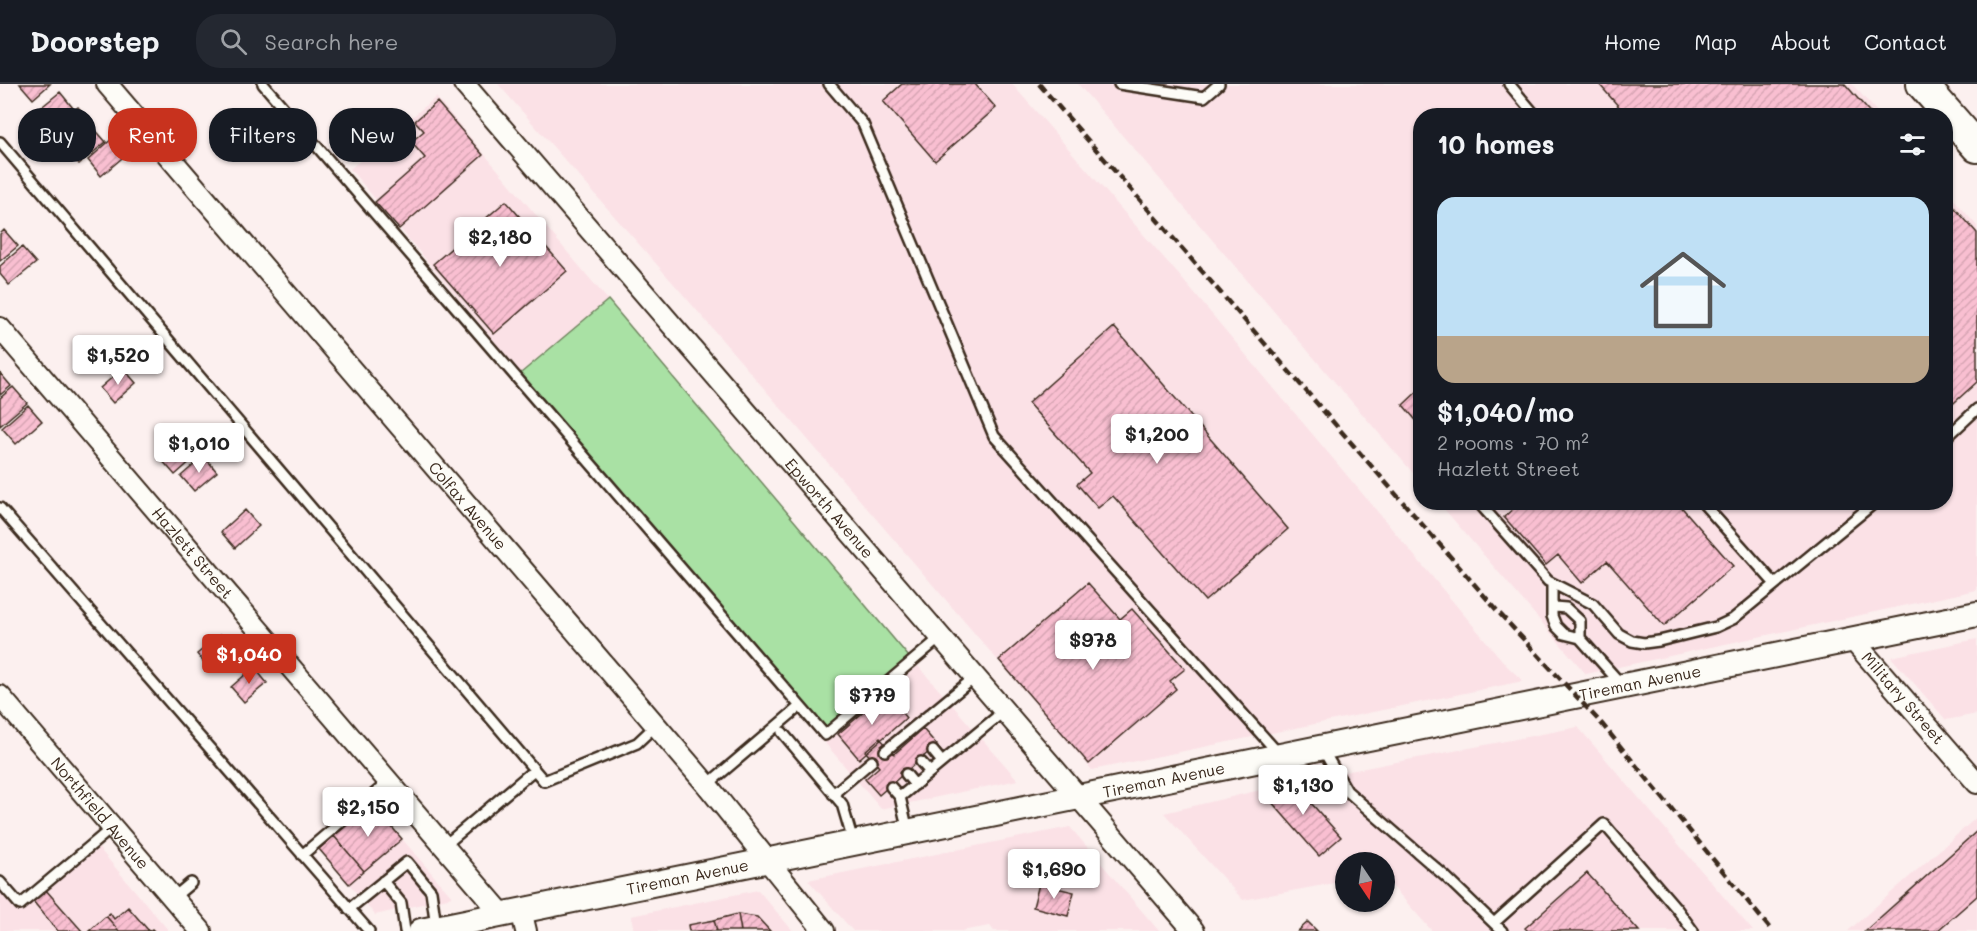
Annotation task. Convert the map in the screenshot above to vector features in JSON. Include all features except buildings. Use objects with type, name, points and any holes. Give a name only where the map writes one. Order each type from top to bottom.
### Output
[{"type":"main road","points":[[1922,84],[1943,108]]},
{"type":"main road","points":[[1953,120],[1977,147]]},
{"type":"street","name":"Colfax Avenue","points":[[107,84],[707,785],[824,931]]},
{"type":"street","name":"Epworth Avenue","points":[[464,84],[1194,931]]},
{"type":"street","name":"Hazlett Street","points":[[0,328],[387,783],[444,846],[516,918]]},
{"type":"street","name":"Tireman Avenue","points":[[428,929],[516,918],[766,860],[1977,614]]},
{"type":"street","name":"Military Street","points":[[1852,639],[1977,783]]},
{"type":"street","name":"Northfield Avenue","points":[[0,696],[201,931]]},
{"type":"lane","points":[[263,84],[825,735],[941,637]]},
{"type":"lane","points":[[829,84],[863,124],[994,436],[1281,756]]},
{"type":"lane","points":[[1119,84],[1204,97],[1219,84]]},
{"type":"lane","points":[[1509,84],[1529,108]]},
{"type":"lane","points":[[0,142],[544,781],[637,743],[655,726]]},
{"type":"lane","points":[[1953,431],[1977,409]]},
{"type":"lane","points":[[0,508],[369,931]]},
{"type":"lane","points":[[1485,510],[1552,584],[1593,604],[1619,634],[1644,643],[1716,627],[1733,620],[1865,510]]},
{"type":"lane","points":[[1709,510],[1775,584]]},
{"type":"lane","points":[[1552,584],[1554,607],[1552,616],[1556,626],[1564,634],[1580,638],[1623,686]]},
{"type":"lane","points":[[1554,607],[1566,608],[1580,621],[1580,638]]},
{"type":"lane","points":[[893,758],[886,751],[975,677]]},
{"type":"lane","points":[[707,785],[799,707]]},
{"type":"lane","points":[[900,797],[1004,711]]},
{"type":"lane","points":[[913,728],[920,737]]},
{"type":"lane","points":[[782,732],[842,804],[853,843]]},
{"type":"lane","points":[[901,738],[908,746]]},
{"type":"lane","points":[[1321,748],[1347,791],[1502,931]]},
{"type":"lane","points":[[933,751],[942,762]]},
{"type":"lane","points":[[833,794],[871,762],[878,772]]},
{"type":"lane","points":[[921,762],[930,772]]},
{"type":"lane","points":[[444,846],[534,770]]},
{"type":"lane","points":[[906,774],[915,785]]},
{"type":"lane","points":[[302,855],[387,783]]},
{"type":"lane","points":[[891,787],[900,797],[908,831]]},
{"type":"lane","points":[[1494,923],[1604,824],[1693,931]]},
{"type":"lane","points":[[0,882],[20,905],[112,827]]},
{"type":"lane","points":[[349,909],[407,862],[431,891],[428,929]]},
{"type":"lane","points":[[383,881],[401,903],[405,931]]},
{"type":"lane","points":[[173,898],[191,883]]},
{"type":"shaded area","points":[[498,84],[1012,84],[1178,274],[1507,666],[1523,681],[1092,770],[681,292]]},
{"type":"shaded area","points":[[1078,84],[1852,84],[1874,108],[1413,108],[1413,473]]},
{"type":"shaded area","points":[[436,97],[608,300],[521,373],[350,169],[358,162],[416,162],[416,114]]},
{"type":"shaded area","points":[[1953,198],[1977,226],[1977,590],[1586,674],[1445,510],[1953,510]]},
{"type":"shaded area","points":[[1977,639],[1977,714],[1946,720],[1891,657]]},
{"type":"shaded area","points":[[918,666],[1018,780],[881,809],[825,743]]},
{"type":"shaded area","points":[[1578,727],[1753,931],[1432,931],[1395,889],[1395,852],[1335,852],[1335,883],[1243,900],[1164,813],[1298,781]]},
{"type":"shaded area","points":[[372,804],[452,897],[375,915],[319,849]]},
{"type":"shaded area","points":[[1977,817],[1977,931],[1848,931]]},
{"type":"shaded area","points":[[1070,827],[1159,931],[994,931],[990,926],[961,931],[853,931],[808,880]]},
{"type":"shaded area","points":[[97,846],[169,931],[0,931],[0,892],[19,912]]},
{"type":"shaded area","points":[[758,890],[793,931],[634,931],[631,916]]},
{"type":"green space","points":[[608,300],[909,657],[826,727],[521,373]]},
{"type":"railway","points":[[1039,84],[1501,615],[1602,724],[1772,931]]}]
